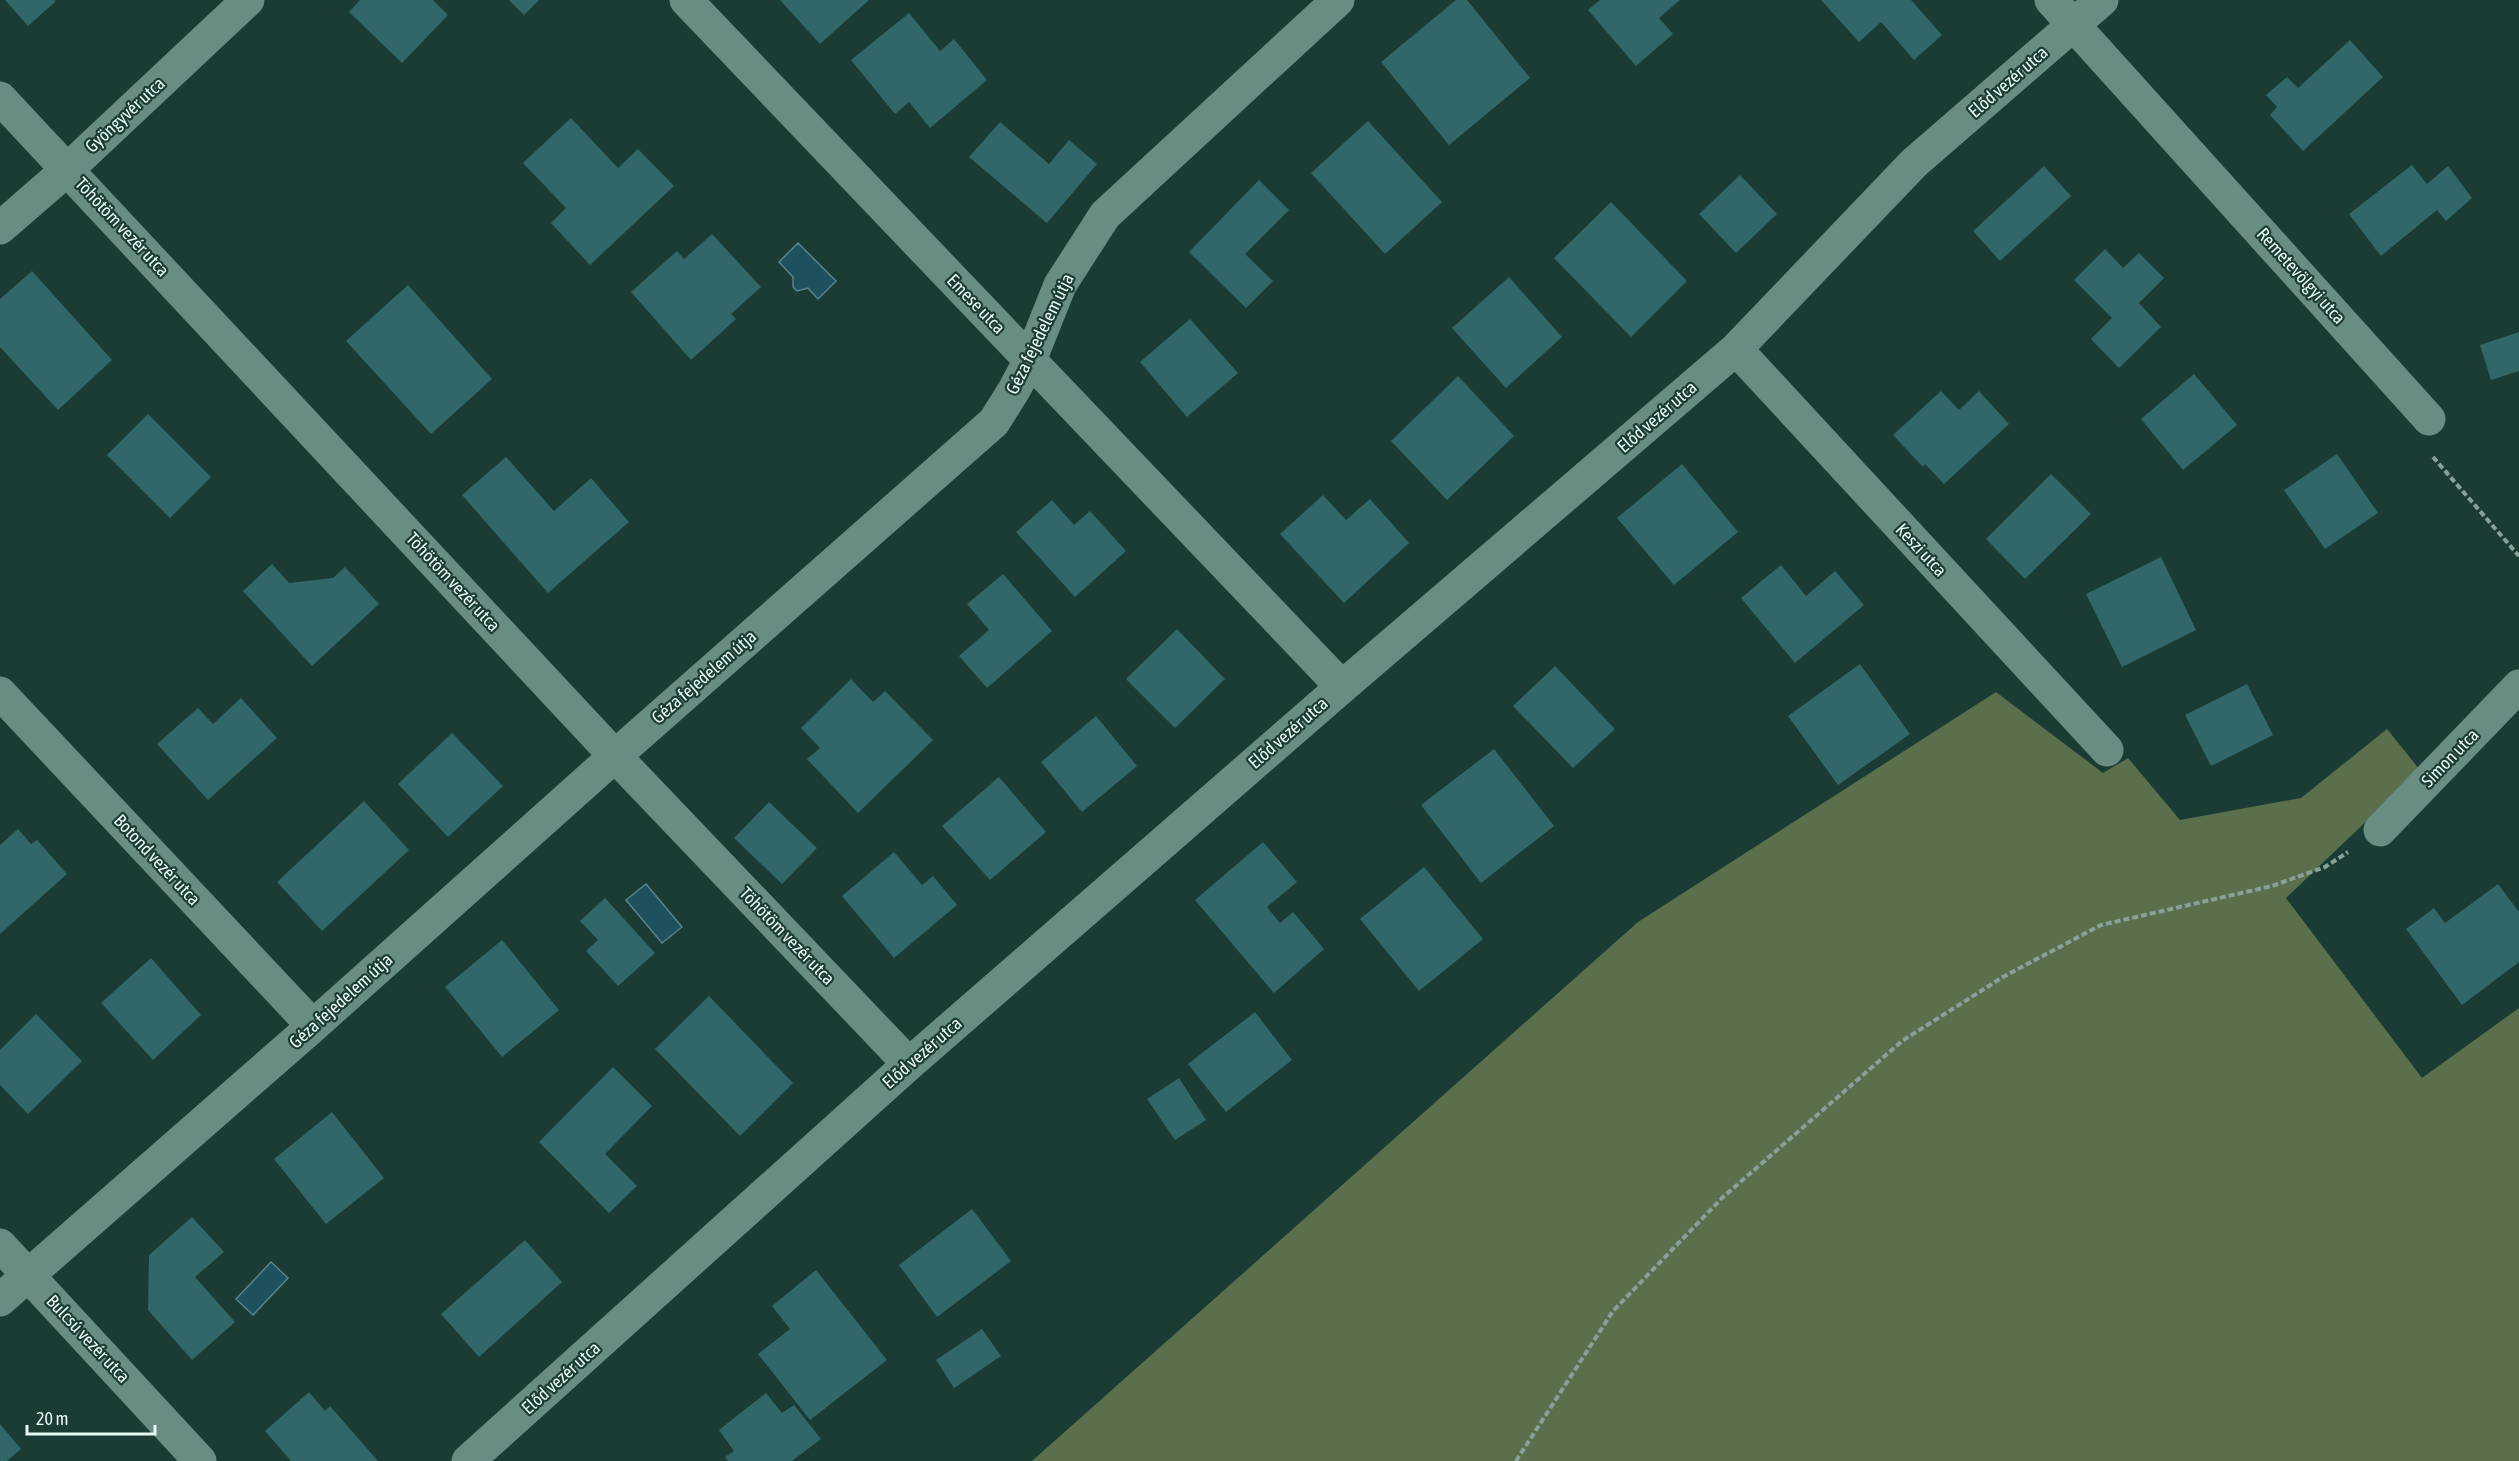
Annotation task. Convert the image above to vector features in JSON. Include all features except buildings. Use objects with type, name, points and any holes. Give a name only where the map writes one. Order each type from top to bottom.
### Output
[{"type":"street","name":"Gyöngyvér utca","points":[[0,228],[68,169],[248,0]]},
{"type":"street","name":"Emese utca","points":[[686,0],[1342,687]]},
{"type":"street","name":"Géza fejedelem útja","points":[[0,1300],[313,1026],[994,422],[1030,360],[1060,285],[1105,215],[1338,0]]},
{"type":"street","name":"Remetevölgyi utca","points":[[2052,0],[2429,420]]},
{"type":"street","name":"Előd vezér utca","points":[[468,1461],[909,1064],[1342,687],[1736,349],[1914,163],[2102,0]]},
{"type":"street","name":"Töhötöm vezér utca","points":[[0,98],[615,756],[909,1064]]},
{"type":"street","name":"Keszi utca","points":[[1736,349],[2107,750]]},
{"type":"street","name":"Simon utca","points":[[2380,830],[2519,686]]},
{"type":"street","name":"Botond vezér utca","points":[[0,693],[313,1026]]},
{"type":"street","name":"Bulcsú vezér utca","points":[[0,1245],[200,1461]]},
{"type":"path","points":[[2429,420],[2416,438],[2519,556]]},
{"type":"path","points":[[1516,1461],[1613,1311],[1722,1198],[1902,1041],[2003,977],[2101,924],[2272,886],[2325,867],[2380,830]]},
{"type":"green space","points":[[1996,692],[2103,773],[2128,758],[2180,820],[2301,798],[2387,729],[2420,770],[2286,898],[2422,1078],[2519,1008],[2519,1461],[1032,1461],[1638,922]]},
{"type":"water","points":[[798,243],[836,281],[818,299],[808,288],[797,291],[793,287],[793,277],[779,262]]},
{"type":"water","points":[[646,884],[682,927],[662,943],[626,900]]},
{"type":"water","points":[[271,1262],[288,1278],[253,1315],[236,1299]]}]
